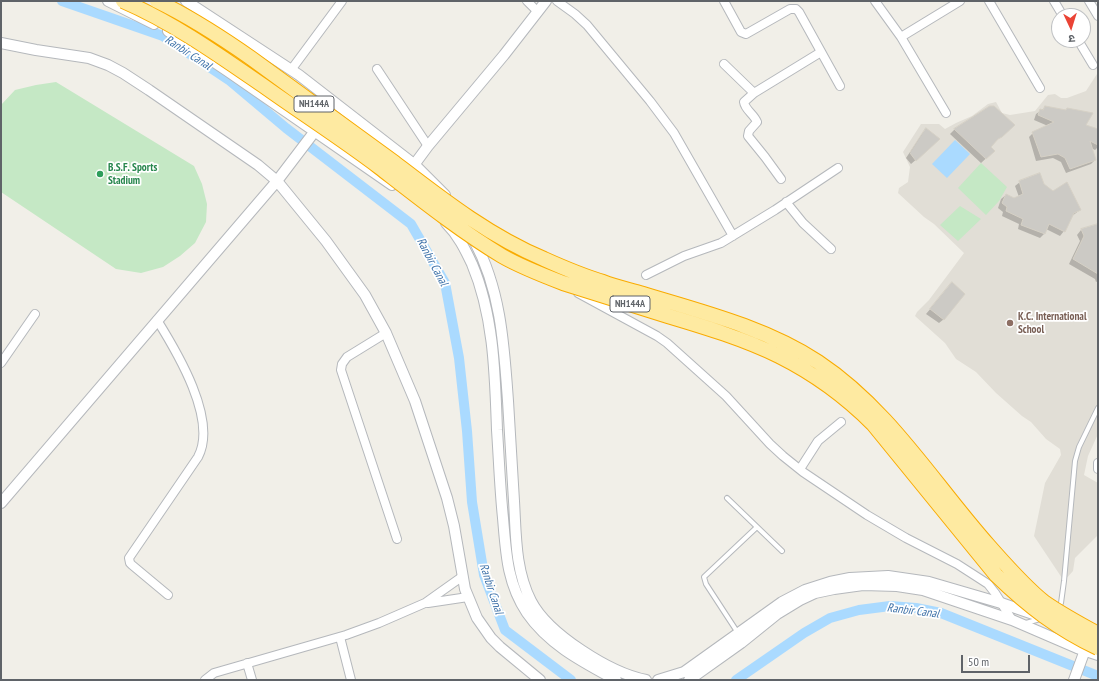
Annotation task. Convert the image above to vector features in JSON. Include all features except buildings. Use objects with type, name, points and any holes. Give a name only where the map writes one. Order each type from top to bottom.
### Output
[{"type":"highway","name":"NH144A","points":[[123,1],[166,23],[212,50],[378,166],[435,210],[502,256],[538,274],[563,283],[722,333],[762,348],[780,356],[826,385],[862,413],[873,424],[996,575],[1029,606],[1092,649]]},
{"type":"highway","name":"NH144A","points":[[157,1],[235,46],[465,216],[516,246],[543,259],[604,283],[735,323],[783,343],[820,363],[843,381],[886,420],[900,435],[976,531],[1019,579],[1043,601],[1067,617],[1098,634]]},
{"type":"street","points":[[108,1],[166,30],[443,221],[475,241],[562,284],[658,336],[721,391],[770,444],[800,469],[906,538],[963,568],[988,584],[1017,622]]},
{"type":"street","points":[[186,1],[291,70],[414,165],[453,204],[485,261],[491,280],[501,326],[506,366],[518,560],[531,601],[548,623],[576,646],[614,669],[627,675],[646,680]]},
{"type":"street","points":[[291,70],[342,1]]},
{"type":"street","points":[[527,1],[538,12]]},
{"type":"street","points":[[394,187],[414,165],[546,1]]},
{"type":"street","points":[[557,1],[576,14],[587,25],[650,101],[674,133],[733,236]]},
{"type":"street","points":[[724,1],[741,32],[746,34],[790,9],[796,9],[840,86]]},
{"type":"street","points":[[875,1],[901,37],[946,113]]},
{"type":"street","points":[[901,37],[960,1]]},
{"type":"street","points":[[989,1],[1040,88]]},
{"type":"street","points":[[1089,1],[1098,16]]},
{"type":"street","points":[[1,43],[89,58],[108,65],[130,78],[252,160],[277,181],[326,242],[361,289],[386,333],[415,402],[447,498],[468,597],[477,618],[492,638],[508,655],[540,680]]},
{"type":"street","points":[[1083,48],[1093,65]]},
{"type":"street","points":[[781,179],[748,136],[748,131],[756,124],[756,120],[745,106],[744,102],[754,93],[821,52]]},
{"type":"street","points":[[724,64],[754,93]]},
{"type":"street","points":[[377,69],[428,146]]},
{"type":"street","points":[[1,503],[277,181],[313,132]]},
{"type":"street","points":[[646,275],[684,256],[716,245],[733,236],[776,210],[838,168]]},
{"type":"street","points":[[786,202],[803,223],[831,249]]},
{"type":"street","points":[[443,221],[452,229],[462,243],[469,258],[480,283],[489,322],[496,400],[502,510],[506,556],[511,583],[520,602],[545,635],[570,654],[616,680]]},
{"type":"street","points":[[1,362],[35,314]]},
{"type":"street","points":[[157,320],[186,371],[200,409],[204,438],[202,450],[198,457],[129,558],[132,565],[168,594]]},
{"type":"street","points":[[386,333],[347,357],[342,364],[341,370],[397,538]]},
{"type":"street","points":[[800,469],[818,441],[841,422]]},
{"type":"street","points":[[1098,463],[1098,469]]},
{"type":"street","points":[[205,680],[214,673],[340,637],[379,623],[425,603],[463,576]]},
{"type":"street","points":[[658,680],[684,672],[782,602],[805,590],[830,582],[850,578],[888,576],[929,582],[1098,634]]},
{"type":"street","points":[[689,680],[786,609],[815,593],[834,588],[875,585],[908,587],[923,590],[1092,649],[1098,655]]},
{"type":"street","points":[[425,603],[468,597]]},
{"type":"street","points":[[340,637],[352,680]]},
{"type":"street","points":[[1074,680],[1080,665],[1092,649]]},
{"type":"street","points":[[247,663],[252,680]]},
{"type":"lane","points":[[1017,622],[1046,618],[1054,612],[1060,603],[1064,581],[1075,461],[1079,447],[1098,408]]},
{"type":"lane","points":[[727,498],[782,551]]},
{"type":"lane","points":[[738,634],[706,584],[704,577],[757,527]]},
{"type":"shaded area","name":"K.C. International School","points":[[1098,66],[1098,434],[1088,456],[1084,475],[1098,483],[1098,535],[1075,558],[1073,571],[1064,581],[1034,536],[1045,483],[1061,455],[1060,449],[1046,439],[1031,422],[996,393],[976,372],[956,359],[945,343],[915,316],[929,300],[964,253],[934,224],[924,217],[898,193],[899,188],[908,182],[910,167],[903,152],[921,124],[939,124],[945,129],[972,116],[988,104],[996,102],[1002,113],[1010,115],[1035,111],[1048,95],[1055,94],[1061,98],[1067,98],[1086,91],[1097,74]]},
{"type":"green space","name":"B.S.F. Sports Stadium","points":[[56,82],[194,166],[202,184],[207,204],[206,222],[195,243],[180,256],[163,267],[141,273],[116,269],[1,192],[1,105],[15,90]]},
{"type":"green space","points":[[981,163],[1007,187],[999,201],[986,215],[958,188]]},
{"type":"green space","points":[[960,206],[981,219],[958,241],[940,225]]},
{"type":"water","points":[[955,140],[970,154],[947,178],[932,164]]},
{"type":"waterway","name":"Ranbir Canal","points":[[62,1],[163,36],[229,80],[286,128],[411,224],[445,283],[459,358],[467,431],[472,502],[484,575],[505,630],[571,680]]},
{"type":"waterway","name":"Ranbir Canal","points":[[736,680],[804,633],[830,618],[859,610],[890,606],[916,608],[941,613],[1098,676]]},
{"type":"place","name":"B.S.F. Sports Stadium","points":[[100,174]]},
{"type":"place","name":"K.C. International School","points":[[1010,323]]}]
